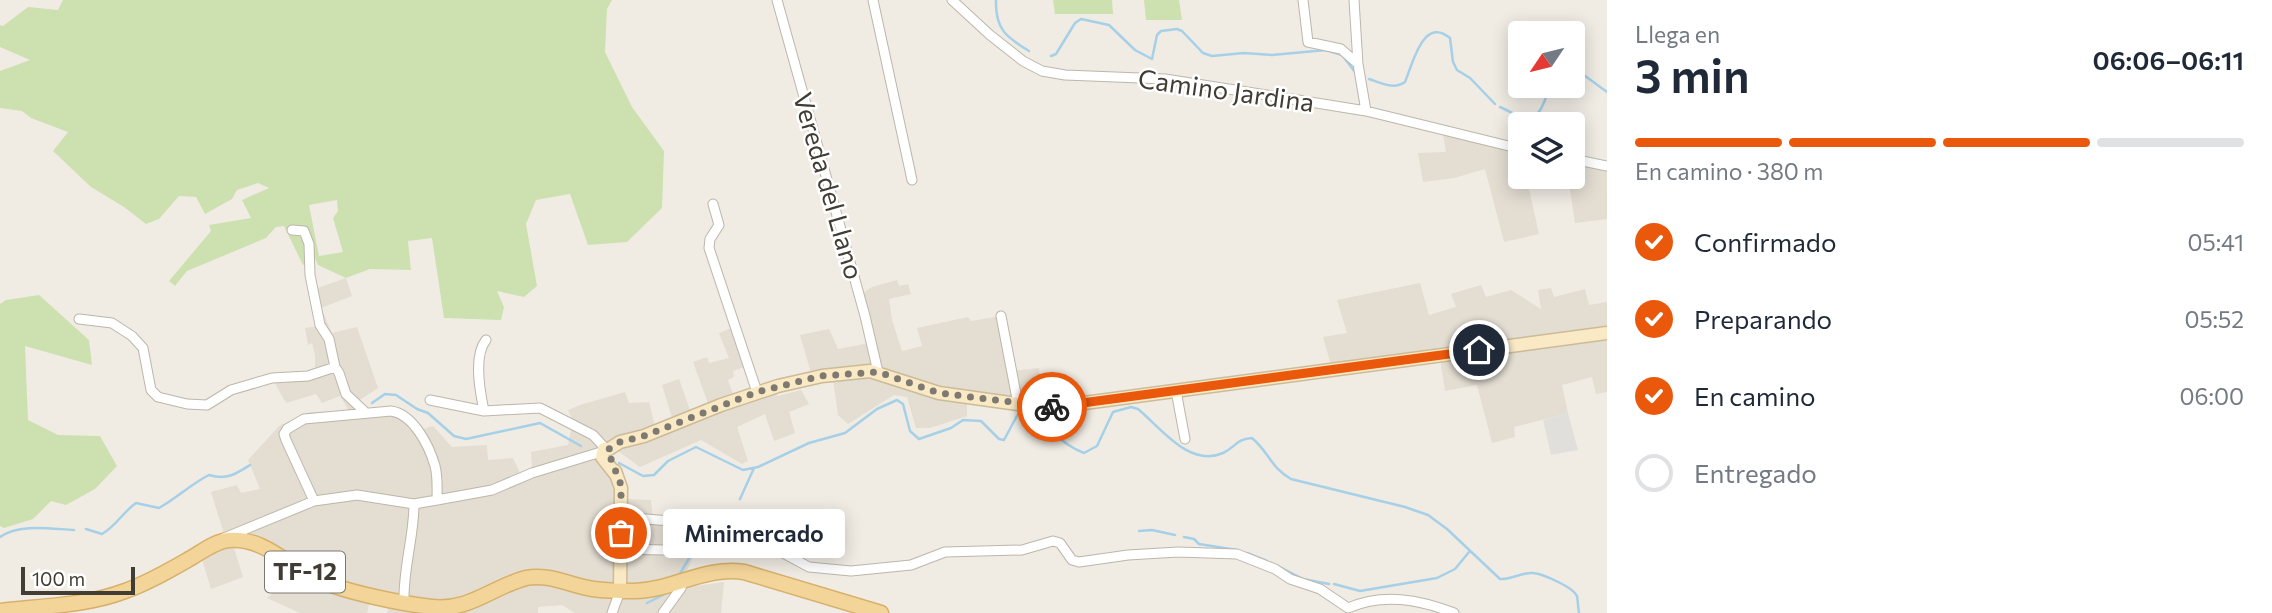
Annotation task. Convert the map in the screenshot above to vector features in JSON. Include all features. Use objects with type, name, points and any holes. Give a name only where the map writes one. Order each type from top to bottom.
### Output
[{"type":"main road","points":[[620,591],[621,485],[606,454],[620,442],[644,436],[757,392],[821,376],[878,372],[939,393],[1018,404],[1062,406],[1607,333]]},
{"type":"main road","name":"TF-12","points":[[0,611],[100,599],[125,592],[219,543],[248,540],[261,545],[316,579],[335,586],[404,602],[451,608],[467,604],[518,581],[539,577],[592,589],[642,591],[710,572],[728,570],[744,572],[881,613]]},
{"type":"street","name":"Vereda del Llano","points":[[777,0],[865,316],[878,372]]},
{"type":"street","points":[[873,0],[912,180]]},
{"type":"street","name":"Camino Jardina","points":[[951,0],[1023,61],[1042,71],[1065,75],[1165,79],[1366,111],[1508,146]]},
{"type":"street","points":[[1303,0],[1308,42],[1341,49],[1358,64]]},
{"type":"street","points":[[1354,0],[1358,64],[1366,111]]},
{"type":"street","points":[[1585,161],[1607,166]]},
{"type":"street","points":[[713,204],[719,225],[710,239],[709,248],[757,392]]},
{"type":"street","points":[[292,229],[304,230],[320,326],[329,339],[335,367],[340,373],[346,394],[364,411]]},
{"type":"street","points":[[1001,316],[1018,404]]},
{"type":"street","points":[[79,319],[112,323],[132,336],[143,348],[151,390],[158,397],[187,404],[207,405],[231,390],[272,378],[308,376],[335,367]]},
{"type":"street","points":[[484,411],[479,365],[481,348],[486,340]]},
{"type":"street","points":[[1177,391],[1185,439]]},
{"type":"street","points":[[219,543],[237,532],[314,501],[357,495],[414,504],[492,490],[532,473],[606,454],[593,435],[540,408],[484,411],[430,400]]},
{"type":"street","points":[[314,501],[286,440],[287,429],[304,419],[345,416],[364,411],[399,412],[414,426],[435,465],[437,500]]},
{"type":"street","points":[[404,602],[403,578],[414,525],[414,504]]},
{"type":"street","points":[[621,517],[720,526],[742,531],[809,567],[851,572],[911,565],[945,552],[1023,550],[1053,541],[1060,543],[1072,560],[1079,562],[1171,552],[1237,554],[1275,569],[1290,579],[1320,589],[1346,610],[1365,600],[1404,598],[1430,603],[1454,613]]},
{"type":"street","points":[[621,549],[666,550]]},
{"type":"street","points":[[663,613],[681,588],[682,581]]},
{"type":"street","points":[[612,613],[620,591]]},
{"type":"shaded area","points":[[1443,134],[1508,148],[1508,189],[1529,189],[1539,234],[1504,242],[1485,169],[1454,178],[1423,182],[1418,153],[1446,152]]},
{"type":"shaded area","points":[[1585,164],[1607,169],[1607,219],[1575,223],[1570,189],[1585,189]]},
{"type":"shaded area","points":[[346,278],[352,296],[321,308],[332,333],[357,327],[378,388],[355,403],[364,411],[399,412],[423,429],[433,426],[452,447],[487,445],[488,460],[513,458],[520,473],[532,469],[531,452],[568,445],[573,421],[568,410],[580,405],[625,392],[629,403],[649,402],[655,427],[673,421],[662,385],[679,379],[691,413],[709,406],[693,362],[707,357],[709,363],[729,358],[719,333],[734,327],[747,366],[733,371],[734,377],[728,380],[735,400],[773,387],[778,396],[801,390],[809,404],[789,412],[795,433],[774,441],[765,414],[737,427],[748,461],[742,464],[701,440],[640,467],[618,451],[610,449],[603,458],[624,499],[651,500],[653,519],[681,524],[679,535],[701,540],[682,581],[682,588],[724,582],[721,613],[575,613],[562,605],[538,607],[538,613],[387,613],[389,605],[370,600],[367,613],[300,613],[267,598],[300,570],[276,554],[233,545],[243,577],[211,589],[200,553],[225,537],[211,492],[237,485],[241,493],[260,489],[248,460],[279,426],[310,412],[349,411],[340,396],[322,403],[316,394],[286,403],[272,378],[309,376],[315,368],[312,343],[308,345],[305,328],[319,326],[312,290]]},
{"type":"shaded area","points":[[897,280],[899,286],[908,284],[911,294],[889,299],[892,320],[902,351],[922,346],[917,328],[968,317],[971,321],[1001,316],[1012,371],[1039,368],[1042,406],[967,403],[967,416],[930,428],[916,428],[907,397],[894,395],[848,424],[838,415],[832,372],[811,373],[800,335],[829,329],[838,349],[875,342],[863,293],[872,287]]},
{"type":"shaded area","points":[[1420,283],[1429,315],[1456,307],[1451,294],[1481,285],[1486,297],[1511,290],[1541,309],[1538,290],[1551,288],[1554,297],[1585,289],[1589,305],[1607,302],[1607,328],[1331,365],[1323,337],[1347,333],[1337,300]]},
{"type":"shaded area","points":[[1607,336],[1607,392],[1596,394],[1592,377],[1562,385],[1568,413],[1514,427],[1515,437],[1492,443],[1477,385],[1445,391],[1440,359]]},
{"type":"shaded area","points":[[1568,413],[1578,450],[1551,455],[1543,420]]},
{"type":"green space","points":[[63,0],[612,0],[607,9],[605,52],[632,107],[664,151],[662,208],[627,242],[588,245],[570,194],[536,200],[526,224],[537,286],[524,297],[497,291],[504,307],[501,320],[444,318],[432,238],[408,241],[411,270],[370,269],[346,278],[318,265],[315,258],[303,265],[284,226],[276,227],[266,238],[187,271],[175,286],[169,281],[211,231],[209,225],[251,218],[242,200],[269,188],[258,183],[237,190],[232,199],[205,214],[196,197],[179,196],[159,219],[146,224],[91,187],[53,151],[68,132],[31,118],[22,111],[0,108],[0,71],[30,60],[0,47],[0,25],[3,26],[28,7],[58,10]],"holes":[[[337,200],[338,211],[333,218],[343,252],[319,256],[309,205]]]},
{"type":"green space","points":[[1053,0],[1112,0],[1113,14],[1055,14]]},
{"type":"green space","points":[[1144,0],[1179,0],[1182,20],[1146,20]]},
{"type":"green space","points":[[39,295],[89,340],[92,365],[25,346],[28,420],[58,435],[100,436],[117,466],[95,489],[66,505],[51,501],[33,519],[4,528],[0,526],[0,304],[6,300]]},
{"type":"waterway","points":[[996,0],[1000,25],[1008,36],[1029,51]]},
{"type":"waterway","points":[[1051,56],[1056,54],[1075,23],[1081,19],[1109,25],[1135,50],[1152,59],[1157,35],[1161,31],[1177,29],[1203,53],[1212,56],[1244,53],[1272,55],[1326,50],[1342,55],[1355,72]]},
{"type":"waterway","points":[[1369,79],[1392,86],[1405,82],[1420,45],[1433,33],[1441,33],[1450,38],[1453,62],[1457,70],[1470,78],[1495,104]]},
{"type":"waterway","points":[[1586,77],[1607,92]]},
{"type":"waterway","points":[[1500,107],[1527,120],[1537,115],[1546,98]]},
{"type":"waterway","points":[[372,403],[385,394],[396,395],[428,413],[454,436],[466,439],[540,423],[581,446]]},
{"type":"waterway","points":[[619,463],[643,476],[654,475],[668,461],[696,447],[743,470],[758,467],[809,443],[845,433],[877,409],[897,400],[903,404],[910,431],[919,439],[951,428],[963,420],[981,421],[999,439],[1004,440],[1019,412],[1036,420],[1067,444],[1084,453],[1097,446],[1113,412],[1131,407],[1138,409],[1176,443],[1198,455],[1223,453],[1239,442],[1252,438],[1278,470],[1291,479],[1428,515],[1447,529],[1500,579],[1533,573],[1550,578],[1570,589],[1577,596],[1579,613]]},
{"type":"waterway","points":[[86,529],[102,534],[136,503],[159,508],[209,475],[230,476],[250,465]]},
{"type":"waterway","points":[[740,499],[754,468]]},
{"type":"waterway","points":[[711,520],[722,513]]},
{"type":"waterway","points":[[0,537],[26,528],[74,530]]},
{"type":"waterway","points":[[678,577],[707,528]]},
{"type":"waterway","points":[[1139,531],[1152,530],[1175,535]]},
{"type":"waterway","points":[[1184,537],[1194,539],[1199,544],[1237,550]]},
{"type":"waterway","points":[[1334,584],[1360,591],[1437,578],[1455,569],[1469,552]]},
{"type":"waterway","points":[[1247,553],[1267,561]]},
{"type":"waterway","points":[[1276,565],[1303,579],[1329,584]]},
{"type":"waterway","points":[[647,603],[669,592]]},
{"type":"way so far","points":[[621,533],[621,485],[611,459],[613,453],[609,449],[622,441],[644,436],[721,405],[778,386],[821,376],[870,371],[964,398],[1052,407]]},
{"type":"place","name":"Minimercado","points":[[621,533]]},
{"type":"route","points":[[1052,407],[1479,350]]}]
